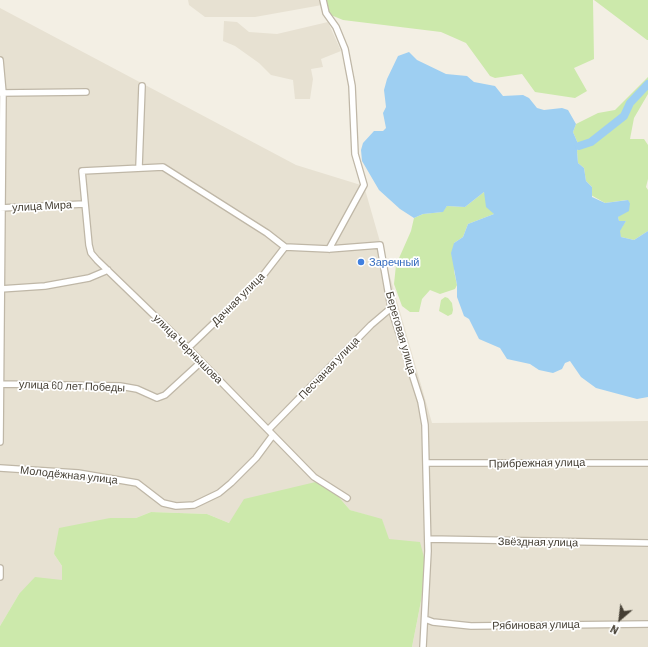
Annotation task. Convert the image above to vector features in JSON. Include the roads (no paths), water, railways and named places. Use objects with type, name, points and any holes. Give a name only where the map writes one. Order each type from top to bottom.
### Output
[{"type":"street","points":[[323,0],[326,13],[336,28],[345,49],[352,86],[355,154],[364,185],[329,249]]},
{"type":"street","points":[[0,60],[0,442]]},
{"type":"street","points":[[142,86],[139,167],[157,166],[167,168],[267,232],[285,247]]},
{"type":"street","points":[[1,93],[86,92]]},
{"type":"street","name":"улица Чернышова","points":[[139,167],[82,171],[84,204],[91,253],[188,348],[314,477],[347,498]]},
{"type":"street","name":"улица Мира","points":[[1,208],[84,204]]},
{"type":"street","name":"Береговая улица","points":[[285,247],[329,249],[380,245],[391,308],[421,402],[425,425],[428,539],[423,647]]},
{"type":"street","name":"Дачная улица","points":[[188,348],[261,278],[285,247]]},
{"type":"street","points":[[0,289],[46,286],[89,278],[108,270]]},
{"type":"street","name":"Песчаная улица","points":[[268,430],[371,325],[391,308]]},
{"type":"street","name":"улица 60 лет Победы","points":[[1,384],[120,386],[137,389],[157,398],[165,395],[201,362]]},
{"type":"street","name":"Молодёжная улица","points":[[0,468],[78,473],[137,483],[163,503],[176,506],[194,505],[219,493],[231,483],[256,458],[273,435]]},
{"type":"street","name":"Прибрежная улица","points":[[427,463],[648,463]]},
{"type":"street","name":"Звёздная улица","points":[[428,539],[648,543]]},
{"type":"street","points":[[0,568],[0,577]]},
{"type":"street","name":"Рябиновая улица","points":[[424,619],[433,622],[470,626],[648,624]]},
{"type":"water","points":[[409,52],[417,60],[446,74],[467,76],[474,82],[495,86],[503,96],[523,95],[529,98],[537,108],[544,110],[562,108],[568,110],[576,124],[573,132],[579,146],[577,151],[578,163],[584,168],[586,181],[592,187],[592,197],[605,203],[628,200],[630,203],[629,211],[618,217],[619,221],[626,221],[620,231],[621,237],[634,240],[648,231],[648,397],[637,399],[596,388],[581,377],[570,361],[565,363],[562,369],[553,373],[539,370],[530,364],[507,359],[500,348],[479,339],[469,319],[464,316],[457,297],[457,285],[451,253],[454,243],[463,237],[468,224],[494,214],[486,207],[484,192],[465,207],[447,206],[443,212],[423,214],[414,218],[400,209],[379,190],[362,161],[361,150],[363,143],[374,131],[383,131],[386,128],[383,113],[386,107],[384,90],[387,79],[398,56]]},
{"type":"waterway","points":[[579,146],[591,142],[624,116],[630,103],[648,84]]},
{"type":"place","name":"Заречный","points":[[361,262]]}]
